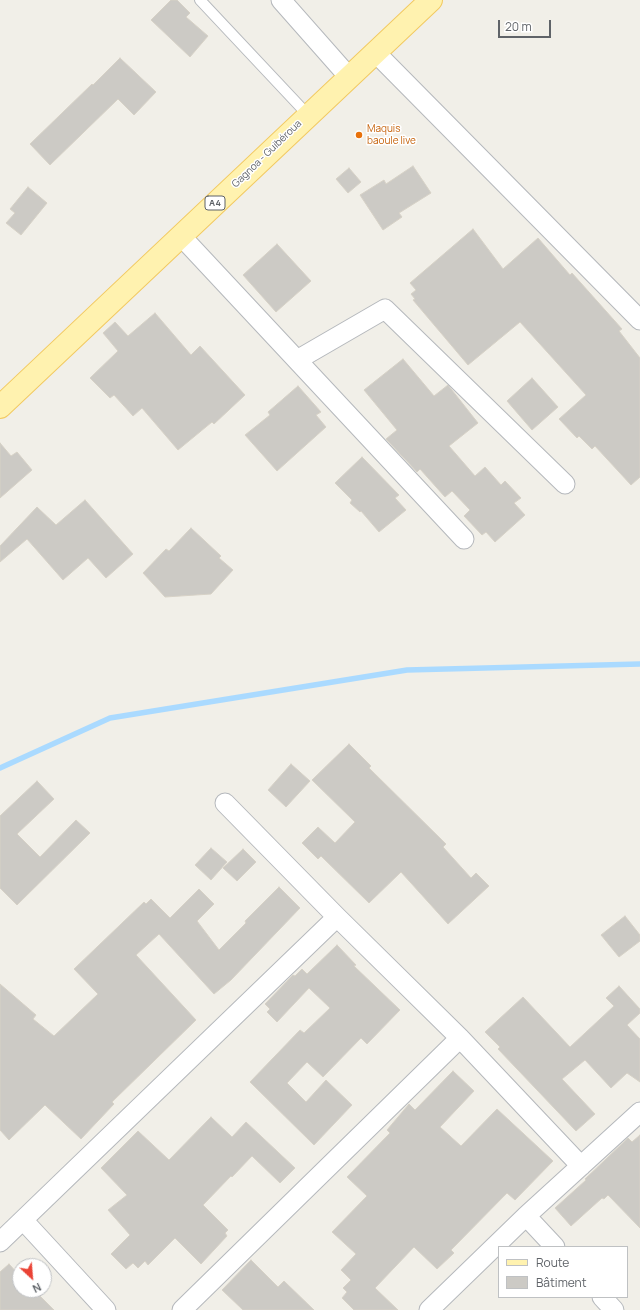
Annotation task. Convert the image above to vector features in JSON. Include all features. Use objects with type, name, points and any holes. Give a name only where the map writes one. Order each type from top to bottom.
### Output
[{"type":"main road","name":"Gagnoa - Guibéroua","points":[[0,407],[308,114],[431,0]]},
{"type":"street","points":[[281,0],[348,77]]},
{"type":"street","points":[[375,52],[640,320]]},
{"type":"street","points":[[181,236],[464,539]]},
{"type":"street","points":[[296,360],[385,309],[565,484]]},
{"type":"street","points":[[225,803],[337,917],[460,1038],[581,1166]]},
{"type":"street","points":[[0,1242],[337,917]]},
{"type":"street","points":[[182,1310],[460,1038]]},
{"type":"street","points":[[429,1310],[526,1216],[640,1112]]},
{"type":"street","points":[[526,1216],[554,1246]]},
{"type":"street","points":[[23,1220],[106,1310]]},
{"type":"street","points":[[603,1298],[614,1310]]},
{"type":"lane","points":[[200,0],[308,114]]},
{"type":"building","points":[[171,0],[177,0],[190,13],[186,17],[208,36],[190,57],[151,20]]},
{"type":"building","points":[[120,58],[156,92],[134,115],[118,99],[50,165],[30,144]]},
{"type":"building","points":[[413,166],[431,193],[399,213],[402,217],[383,230],[360,195],[384,180],[386,184]]},
{"type":"building","points":[[349,168],[361,182],[348,193],[336,179]]},
{"type":"building","points":[[28,187],[47,203],[21,235],[6,223],[15,213],[10,209]]},
{"type":"building","points":[[473,229],[503,269],[538,238],[570,275],[572,273],[622,329],[619,331],[640,358],[640,477],[631,485],[595,446],[592,449],[579,436],[577,438],[559,419],[586,395],[520,322],[468,365],[413,300],[415,299],[411,294],[416,290],[410,283]]},
{"type":"building","points":[[277,244],[311,281],[276,312],[243,275]]},
{"type":"building","points":[[155,313],[191,355],[200,346],[245,395],[214,424],[212,422],[178,450],[142,408],[133,416],[114,395],[110,398],[90,378],[118,351],[103,333],[115,322],[128,336]]},
{"type":"building","points":[[403,359],[434,396],[448,385],[478,423],[449,446],[475,476],[485,467],[501,485],[505,481],[521,498],[514,503],[525,515],[495,542],[486,532],[482,535],[464,516],[470,510],[452,491],[445,497],[420,469],[417,472],[386,439],[397,430],[364,390]]},
{"type":"building","points":[[532,378],[558,407],[532,430],[507,401]]},
{"type":"building","points":[[298,386],[321,412],[316,415],[326,427],[277,471],[245,435],[270,415],[268,412]]},
{"type":"building","points":[[0,443],[11,456],[17,452],[32,470],[0,498]]},
{"type":"building","points":[[362,457],[399,495],[395,498],[406,510],[379,532],[361,511],[360,512],[350,503],[352,500],[335,483]]},
{"type":"building","points":[[85,500],[133,554],[106,578],[88,558],[63,580],[27,539],[0,562],[0,546],[37,507],[56,525]]},
{"type":"building","points":[[191,528],[221,556],[219,558],[233,570],[211,594],[165,597],[143,573],[166,549],[169,551]]},
{"type":"building","points":[[349,744],[371,766],[369,768],[446,844],[443,847],[471,878],[476,873],[489,886],[448,924],[401,872],[369,903],[321,856],[318,859],[302,843],[318,827],[335,843],[355,822],[312,780]]},
{"type":"building","points":[[291,764],[310,781],[286,807],[268,790]]},
{"type":"building","points":[[37,781],[54,799],[17,834],[40,857],[76,820],[90,833],[17,905],[0,888],[0,816]]},
{"type":"building","points":[[211,848],[227,862],[211,880],[195,865]]},
{"type":"building","points":[[243,849],[256,862],[237,881],[223,868]]},
{"type":"building","points":[[279,887],[300,908],[231,980],[214,994],[159,934],[136,955],[196,1020],[112,1102],[114,1104],[81,1139],[45,1105],[9,1140],[0,1130],[0,984],[36,1015],[33,1019],[54,1036],[98,994],[74,969],[144,902],[146,904],[151,899],[170,918],[199,889],[214,904],[197,921],[219,950]]},
{"type":"building","points":[[625,916],[640,935],[640,941],[619,957],[601,935]]},
{"type":"building","points":[[337,945],[356,965],[354,966],[400,1010],[367,1044],[361,1038],[323,1077],[307,1062],[287,1083],[306,1102],[326,1080],[352,1105],[314,1145],[250,1082],[300,1030],[304,1033],[330,1008],[309,988],[277,1022],[267,1012],[270,1009],[265,1004],[293,975],[295,976],[302,969],[307,974]]},
{"type":"building","points":[[619,986],[640,1009],[640,1013],[627,1025],[640,1039],[640,1082],[627,1073],[611,1088],[585,1060],[562,1079],[595,1114],[576,1131],[498,1049],[500,1047],[485,1032],[523,997],[570,1047],[614,1006],[606,998]]},
{"type":"building","points":[[453,1071],[474,1091],[440,1127],[461,1146],[497,1109],[553,1161],[515,1200],[507,1193],[451,1250],[454,1253],[437,1269],[414,1247],[375,1288],[398,1310],[354,1310],[342,1298],[347,1292],[343,1288],[351,1280],[341,1270],[356,1254],[332,1232],[367,1196],[347,1177],[390,1133],[387,1130],[409,1104],[415,1110]]},
{"type":"building","points":[[211,1117],[232,1137],[246,1122],[295,1168],[280,1183],[252,1156],[232,1177],[231,1176],[203,1205],[228,1230],[225,1233],[227,1236],[201,1264],[175,1238],[148,1265],[145,1261],[138,1268],[133,1263],[126,1269],[111,1254],[130,1235],[108,1210],[127,1195],[101,1168],[138,1131],[169,1160]]},
{"type":"building","points":[[640,1135],[640,1228],[608,1195],[604,1199],[602,1198],[571,1226],[555,1208],[586,1180],[585,1179],[628,1138],[632,1142]]},
{"type":"building","points":[[251,1260],[278,1287],[284,1281],[314,1310],[243,1310],[222,1290]]},
{"type":"building","points":[[9,1264],[12,1267],[12,1298],[42,1298],[54,1310],[0,1310],[0,1272]]},
{"type":"waterway","points":[[0,768],[110,718],[407,670],[640,664]]},
{"type":"place","name":"Maquis baoule live","points":[[359,135]]}]
